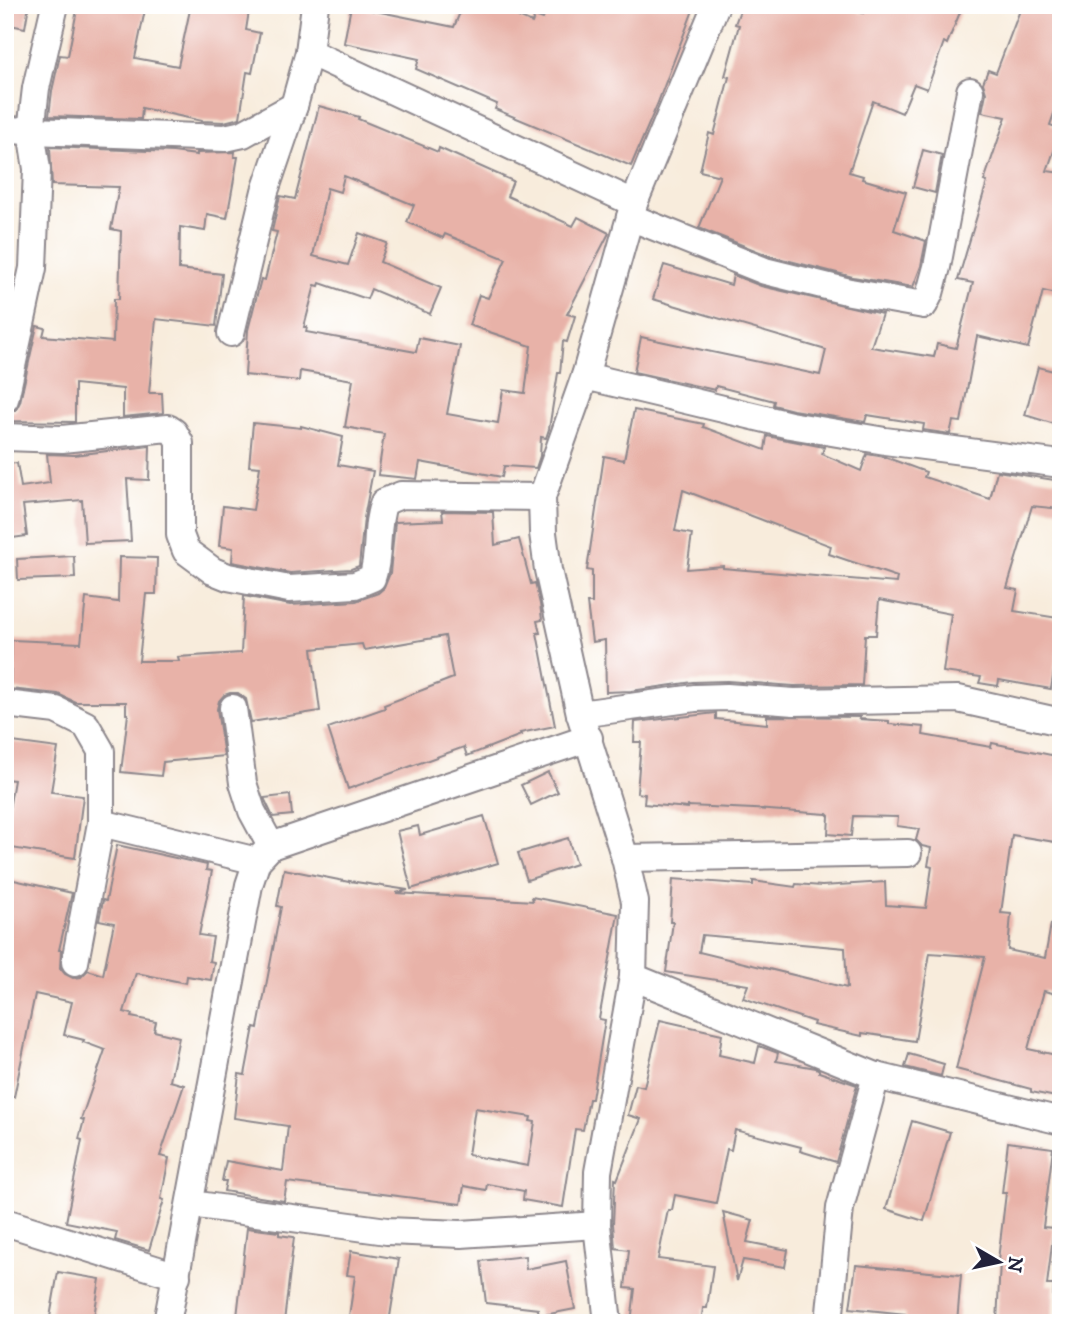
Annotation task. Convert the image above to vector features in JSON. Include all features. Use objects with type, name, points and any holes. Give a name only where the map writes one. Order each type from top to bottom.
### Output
[{"type":"street","points":[[5,400],[33,268],[37,169],[18,130],[36,88],[55,5]]},
{"type":"street","points":[[231,333],[265,191],[294,106],[309,51],[315,5]]},
{"type":"street","points":[[608,1323],[597,1225],[598,1172],[633,977],[635,902],[625,858],[585,726],[548,570],[542,533],[542,497],[585,376],[632,210],[716,5]]},
{"type":"street","points":[[309,51],[632,210],[765,271],[850,292],[924,305],[937,267],[970,91]]},
{"type":"street","points":[[18,130],[225,138],[243,134],[294,106]]},
{"type":"street","points":[[585,376],[790,425],[885,441],[1061,464]]},
{"type":"street","points":[[5,437],[61,439],[168,428],[174,432],[180,443],[180,535],[186,551],[213,571],[228,577],[289,589],[355,585],[372,578],[377,565],[379,515],[384,502],[401,495],[542,497]]},
{"type":"street","points":[[101,823],[264,854],[585,726],[695,698],[727,697],[794,702],[958,699],[1061,722]]},
{"type":"street","points":[[5,704],[56,710],[86,725],[101,751],[101,823],[75,962]]},
{"type":"street","points":[[167,1323],[249,885],[264,854],[243,783],[233,708]]},
{"type":"street","points":[[625,858],[908,853]]},
{"type":"street","points":[[633,977],[876,1076],[1061,1121]]},
{"type":"street","points":[[829,1323],[841,1208],[876,1076]]},
{"type":"street","points":[[191,1204],[387,1231],[461,1234],[597,1225]]},
{"type":"street","points":[[5,1222],[177,1276]]},
{"type":"building","points":[[5,5],[29,5],[25,28],[5,24]]},
{"type":"building","points":[[78,5],[146,5],[135,58],[178,66],[191,5],[250,5],[246,30],[260,33],[252,73],[247,72],[240,118],[224,122],[202,121],[142,108],[141,119],[49,116],[60,55],[68,56]]},
{"type":"building","points":[[463,5],[491,5],[532,23],[535,16],[543,19],[548,5],[695,5],[631,166],[495,109],[497,104],[416,69],[419,59],[344,43],[351,6],[454,27]]},
{"type":"building","points":[[742,5],[778,5],[794,11],[796,5],[834,5],[863,13],[866,5],[948,5],[961,10],[947,44],[944,42],[927,89],[914,84],[902,113],[873,101],[849,172],[863,176],[862,179],[906,192],[894,230],[926,241],[913,287],[853,277],[770,256],[699,228],[720,176],[700,171],[709,133],[714,135],[729,77],[725,76],[739,25],[735,24]]},
{"type":"building","points":[[1022,5],[1061,5],[1061,94],[1050,125],[1061,131],[1047,171],[1061,173],[1061,295],[1043,291],[1028,348],[977,336],[961,422],[953,421],[950,434],[923,430],[924,424],[867,415],[865,422],[793,410],[773,405],[774,401],[716,386],[715,390],[634,372],[641,337],[820,375],[826,350],[653,299],[664,265],[731,285],[733,275],[761,286],[882,314],[871,347],[934,357],[937,344],[956,348],[973,283],[958,280],[987,182],[984,181],[1006,117],[982,112],[986,93],[983,83],[988,70],[996,73]]},
{"type":"building","points":[[319,106],[359,117],[358,119],[438,152],[439,148],[513,181],[507,196],[573,226],[578,217],[609,233],[567,314],[575,316],[567,342],[563,341],[549,429],[546,438],[541,437],[536,468],[504,466],[502,477],[420,462],[417,479],[378,475],[384,434],[345,427],[353,380],[300,371],[299,381],[245,375],[248,330],[261,279],[265,280],[277,232],[272,231],[280,196],[295,199]],"holes":[[[344,176],[414,205],[407,222],[443,238],[445,234],[506,259],[488,298],[479,295],[469,325],[531,346],[525,393],[503,390],[498,423],[447,414],[460,346],[419,338],[416,352],[306,332],[307,327],[304,327],[315,285],[319,286],[320,283],[367,299],[371,289],[430,314],[441,288],[380,262],[387,243],[359,233],[348,265],[313,256],[327,188],[340,192]]]},
{"type":"building","points":[[50,147],[197,155],[235,152],[234,157],[238,157],[227,218],[207,214],[205,231],[180,227],[179,269],[222,274],[216,326],[156,319],[149,393],[162,393],[163,413],[123,417],[123,389],[75,384],[75,422],[5,421],[5,414],[16,410],[20,402],[37,326],[45,328],[43,336],[113,342],[114,299],[119,299],[121,231],[111,229],[119,187],[52,185]]},
{"type":"building","points":[[923,150],[942,155],[935,193],[913,187]]},
{"type":"building","points":[[1038,367],[1061,373],[1061,426],[1025,415]]},
{"type":"building","points":[[634,410],[704,424],[703,427],[765,450],[767,436],[824,447],[822,454],[861,471],[867,454],[885,457],[926,472],[924,477],[990,499],[997,471],[1061,481],[1061,509],[1032,506],[1007,588],[1018,590],[1014,611],[1058,618],[1056,634],[1060,635],[1051,689],[999,680],[998,686],[979,683],[981,677],[943,672],[951,614],[879,600],[876,635],[865,635],[862,685],[794,686],[727,681],[606,692],[605,640],[592,642],[587,603],[592,603],[592,571],[587,570],[604,456],[624,460]],"holes":[[[683,490],[831,546],[829,554],[897,577],[896,583],[723,566],[687,569],[692,534],[675,531]]]},
{"type":"building","points":[[253,423],[301,426],[343,437],[338,465],[373,471],[359,566],[351,569],[290,573],[232,562],[233,548],[219,546],[223,506],[253,510],[260,467],[249,466]]},
{"type":"building","points":[[150,446],[149,480],[127,479],[131,541],[85,543],[82,500],[23,505],[27,536],[5,539],[5,464],[17,463],[21,487],[50,483],[47,454],[74,455]]},
{"type":"building","points":[[442,511],[493,512],[495,545],[519,539],[531,584],[535,583],[540,604],[542,620],[537,621],[540,633],[537,633],[555,726],[520,733],[521,735],[467,756],[464,747],[348,789],[328,728],[385,708],[384,705],[453,678],[445,636],[364,650],[362,644],[312,649],[320,711],[251,722],[246,699],[238,693],[224,695],[217,709],[224,756],[163,762],[161,776],[121,772],[128,714],[126,702],[75,702],[58,694],[10,689],[12,640],[81,643],[86,598],[118,602],[119,557],[157,558],[156,594],[146,594],[139,661],[179,661],[178,657],[241,653],[244,596],[290,605],[356,601],[378,593],[384,588],[390,573],[395,522],[443,520]]},
{"type":"building","points":[[74,556],[75,578],[18,580],[17,559]]},
{"type":"building","points":[[716,713],[716,719],[767,724],[767,716],[860,717],[859,719],[889,721],[889,724],[924,727],[923,735],[991,747],[992,743],[1061,757],[1061,843],[1012,835],[1001,913],[1011,914],[1008,950],[1045,958],[1051,924],[1061,924],[1061,995],[1044,991],[1028,1049],[1061,1056],[1061,1098],[1031,1092],[1031,1089],[956,1069],[985,957],[930,953],[915,1041],[862,1033],[862,1036],[813,1025],[814,1022],[743,998],[748,985],[666,972],[673,922],[670,922],[673,879],[753,885],[753,881],[795,887],[796,884],[822,886],[885,882],[886,905],[926,908],[932,867],[928,866],[931,848],[922,846],[916,840],[919,829],[897,826],[898,817],[853,816],[851,836],[828,834],[827,814],[644,804],[645,794],[637,793],[641,742],[634,742],[635,722]],"holes":[[[702,935],[845,948],[847,988],[699,952]]]},
{"type":"building","points":[[5,741],[58,748],[51,792],[83,796],[75,858],[5,847],[14,780],[5,779]]},
{"type":"building","points":[[548,772],[558,792],[531,805],[521,785]]},
{"type":"building","points":[[290,795],[292,815],[273,817],[264,798]]},
{"type":"building","points":[[484,816],[498,863],[411,889],[397,831],[418,826],[420,835]]},
{"type":"building","points":[[568,838],[576,864],[527,880],[518,853]]},
{"type":"building","points":[[117,845],[207,865],[206,870],[212,871],[199,935],[213,937],[209,961],[214,962],[211,980],[187,976],[186,983],[136,973],[124,1012],[132,1014],[131,1017],[156,1022],[154,1031],[179,1037],[170,1081],[184,1085],[160,1156],[169,1158],[161,1199],[164,1200],[149,1250],[115,1240],[117,1232],[66,1222],[82,1140],[79,1139],[84,1120],[81,1119],[105,1050],[83,1042],[84,1040],[64,1035],[72,1002],[35,994],[14,1097],[5,1096],[5,878],[72,893],[59,950],[60,968],[73,978],[81,977],[88,970],[103,975],[114,923],[99,920],[103,900],[106,901]]},
{"type":"building","points":[[284,869],[408,890],[396,893],[533,901],[532,897],[618,914],[599,1019],[605,1020],[592,1099],[589,1099],[583,1130],[575,1129],[563,1207],[523,1200],[524,1191],[487,1184],[486,1190],[464,1186],[461,1204],[287,1182],[284,1201],[224,1191],[226,1181],[222,1181],[226,1161],[283,1171],[288,1126],[234,1118],[239,1074],[245,1075],[254,1027],[258,1028],[281,907],[277,906]],"holes":[[[475,1108],[531,1117],[530,1121],[535,1122],[528,1166],[468,1155]]]},
{"type":"building","points":[[660,1020],[722,1034],[719,1055],[755,1063],[759,1046],[778,1053],[776,1061],[816,1068],[819,1072],[857,1085],[836,1162],[800,1151],[801,1147],[735,1130],[731,1150],[727,1149],[716,1203],[675,1195],[672,1210],[668,1210],[658,1259],[713,1266],[707,1308],[703,1308],[701,1323],[631,1323],[635,1289],[625,1288],[629,1250],[615,1248],[615,1179],[617,1180],[641,1119],[628,1115],[636,1085],[644,1087]]},
{"type":"building","points":[[909,1054],[944,1064],[941,1076],[905,1067]]},
{"type":"building","points":[[912,1121],[950,1132],[924,1221],[886,1209]]},
{"type":"building","points":[[1008,1142],[1053,1148],[1043,1227],[1054,1228],[1047,1285],[1054,1285],[1052,1323],[997,1323],[998,1260],[1006,1193],[1002,1193]]},
{"type":"building","points":[[723,1212],[753,1220],[747,1242],[788,1250],[785,1267],[743,1260],[737,1281]]},
{"type":"building","points":[[247,1228],[294,1237],[284,1322],[237,1317]]},
{"type":"building","points":[[351,1251],[399,1259],[389,1323],[348,1323],[355,1276],[347,1275]]},
{"type":"building","points":[[525,1256],[526,1269],[566,1261],[575,1309],[539,1316],[538,1309],[486,1303],[481,1261]]},
{"type":"building","points":[[856,1265],[961,1275],[957,1323],[904,1323],[905,1314],[850,1308]]},
{"type":"building","points":[[58,1272],[100,1279],[93,1323],[49,1323]]}]
